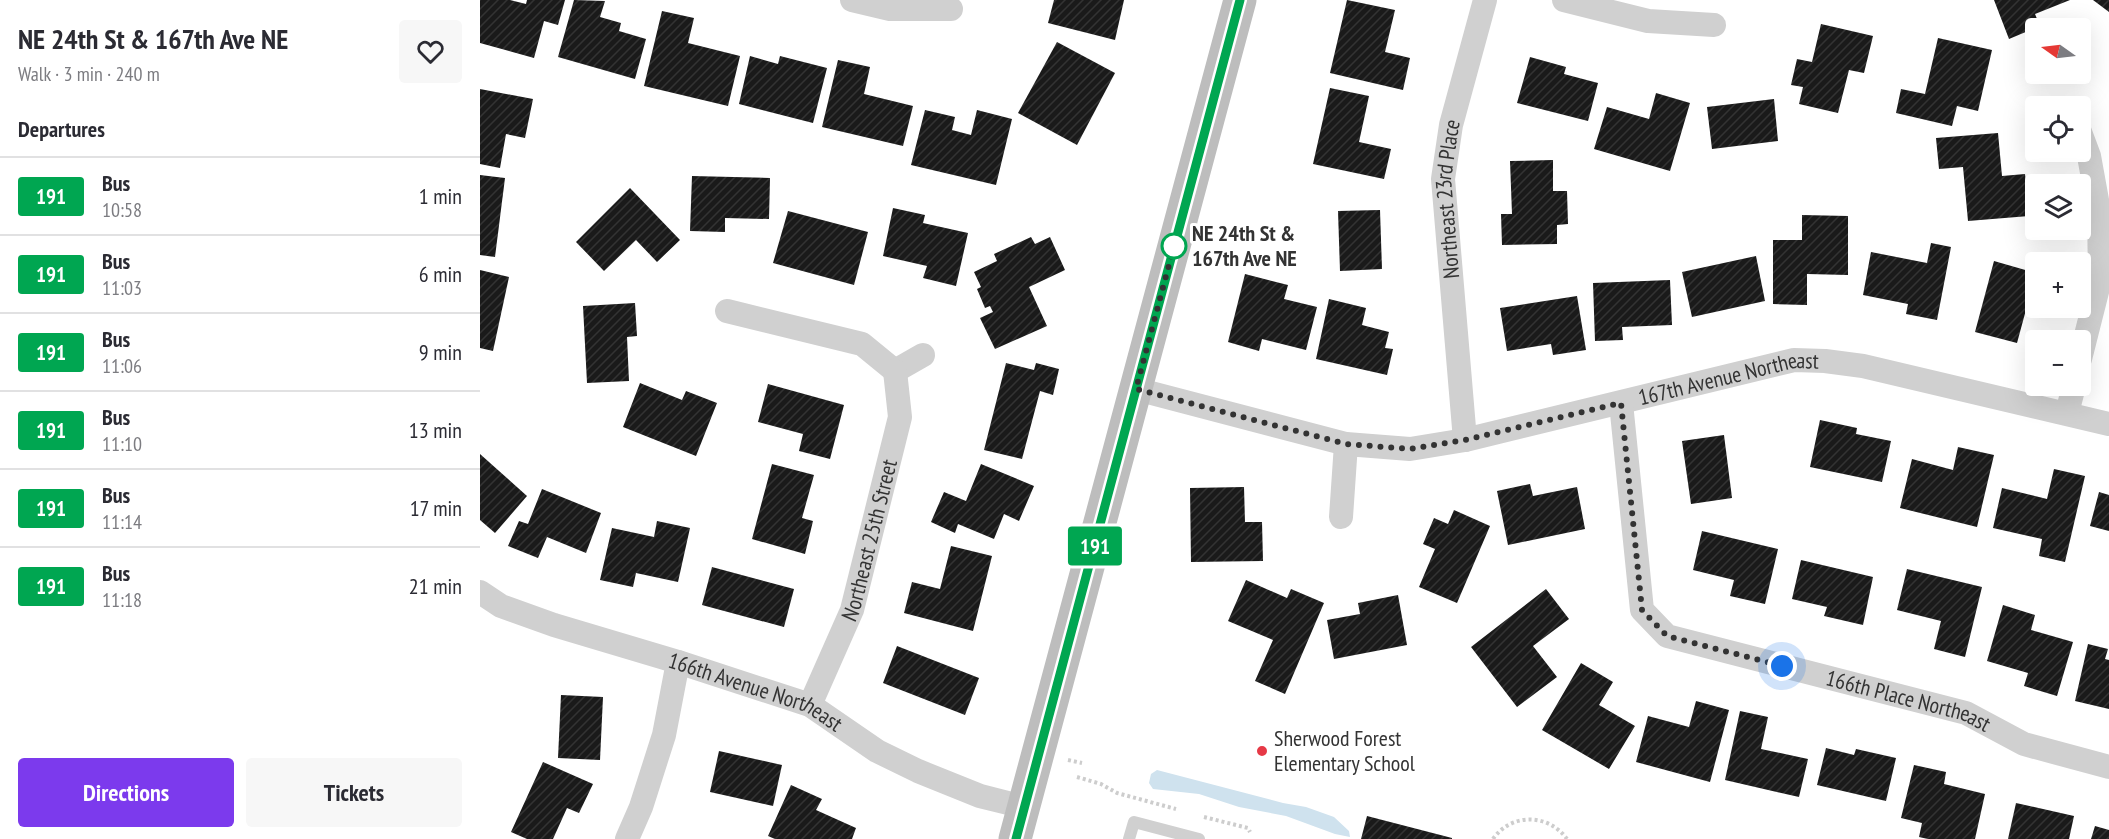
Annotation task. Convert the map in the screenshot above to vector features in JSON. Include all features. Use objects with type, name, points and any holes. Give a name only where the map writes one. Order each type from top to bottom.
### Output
[{"type":"main road","points":[[1016,839],[1240,0]]},
{"type":"street","points":[[852,0],[890,9],[951,9]]},
{"type":"street","name":"Northeast 23rd Place","points":[[1465,440],[1443,179],[1451,125],[1485,0]]},
{"type":"street","points":[[1564,0],[1648,21],[1714,25]]},
{"type":"street","points":[[2087,330],[2100,280],[2099,210],[2090,162]]},
{"type":"street","points":[[727,311],[862,344],[896,371],[923,355]]},
{"type":"street","name":"167th Avenue Northeast","points":[[1136,389],[1346,444],[1410,449],[1465,440],[1794,360],[1825,361],[1863,366],[2109,424]]},
{"type":"street","name":"Northeast 25th Street","points":[[810,705],[855,598],[900,417],[896,371]]},
{"type":"street","points":[[2067,413],[2071,396]]},
{"type":"street","name":"166th Place Northeast","points":[[1621,403],[1642,610],[1667,636],[1966,713],[2024,744],[2109,767]]},
{"type":"street","points":[[1341,517],[1346,444]]},
{"type":"street","name":"166th Avenue Northeast","points":[[480,592],[501,606],[554,625],[810,705],[877,751],[918,771],[980,796],[1024,807]]},
{"type":"street","points":[[627,839],[641,807],[664,735],[678,662]]},
{"type":"lane","points":[[1129,839],[1134,822],[1199,839]]},
{"type":"path","points":[[1065,759],[1082,763]]},
{"type":"path","points":[[1077,777],[1101,784],[1117,793],[1182,811]]},
{"type":"path","points":[[1193,814],[1248,828],[1250,832]]},
{"type":"path","points":[[1493,839],[1505,826],[1519,820],[1535,819],[1549,823],[1562,832],[1567,839]]},
{"type":"water","points":[[1157,770],[1306,807],[1334,817],[1349,831],[1350,837],[1335,834],[1286,816],[1239,807],[1199,794],[1153,789],[1149,783],[1151,774]]},
{"type":"building","points":[[480,0],[510,0],[526,4],[527,0],[565,0],[558,25],[544,21],[534,58],[480,43]]},
{"type":"building","points":[[574,0],[605,1],[600,17],[621,23],[619,31],[646,39],[635,79],[558,57]]},
{"type":"building","points":[[1054,0],[1124,0],[1115,40],[1048,23]]},
{"type":"building","points":[[1347,0],[1395,10],[1385,52],[1410,58],[1403,90],[1330,73]]},
{"type":"building","points":[[1994,0],[2070,0],[2035,14],[2037,18],[2025,18],[2025,32],[2009,39]]},
{"type":"building","points":[[2093,0],[2109,0],[2109,12]]},
{"type":"building","points":[[662,11],[694,18],[688,43],[740,56],[728,106],[644,86]]},
{"type":"building","points":[[1821,24],[1873,36],[1864,73],[1849,70],[1838,113],[1799,104],[1803,87],[1791,85],[1797,59],[1812,62]]},
{"type":"building","points":[[1938,38],[1992,50],[1978,111],[1957,106],[1952,126],[1896,113],[1901,89],[1925,94]]},
{"type":"building","points":[[1057,42],[1115,73],[1077,145],[1018,113]]},
{"type":"building","points":[[750,56],[778,64],[780,56],[827,68],[813,123],[739,104]]},
{"type":"building","points":[[1530,57],[1566,67],[1564,74],[1598,83],[1588,121],[1517,103]]},
{"type":"building","points":[[838,60],[870,67],[864,94],[913,106],[903,146],[822,127]]},
{"type":"building","points":[[1330,88],[1369,96],[1359,142],[1391,149],[1384,179],[1313,164]]},
{"type":"building","points":[[480,89],[533,99],[525,138],[506,134],[500,168],[480,164]]},
{"type":"building","points":[[1656,93],[1690,103],[1670,171],[1594,149],[1607,107],[1649,119]]},
{"type":"building","points":[[1774,99],[1778,141],[1712,149],[1707,107]]},
{"type":"building","points":[[925,110],[955,117],[952,130],[971,135],[977,110],[1012,119],[996,185],[911,165]]},
{"type":"building","points":[[1998,133],[2002,176],[2025,174],[2025,216],[1968,221],[1963,167],[1939,169],[1936,138]]},
{"type":"building","points":[[1553,160],[1553,191],[1567,191],[1568,224],[1557,225],[1557,244],[1502,245],[1501,214],[1512,214],[1510,161]]},
{"type":"building","points":[[480,175],[505,178],[495,257],[480,255]]},
{"type":"building","points":[[692,176],[770,178],[769,219],[725,218],[725,232],[690,231]]},
{"type":"building","points":[[630,188],[680,240],[657,262],[636,240],[604,271],[576,242]]},
{"type":"building","points":[[893,208],[925,215],[923,223],[968,233],[956,286],[923,278],[927,266],[883,256]]},
{"type":"building","points":[[1380,210],[1382,269],[1340,271],[1338,211]]},
{"type":"building","points":[[788,211],[868,232],[854,285],[773,263]]},
{"type":"building","points":[[1802,215],[1848,216],[1848,275],[1807,274],[1807,305],[1773,304],[1773,240],[1802,240]]},
{"type":"building","points":[[1031,237],[1035,244],[1050,237],[1065,270],[1029,287],[1047,326],[995,349],[980,318],[993,312],[990,306],[985,308],[977,289],[981,287],[974,272],[997,261],[994,254]]},
{"type":"building","points":[[1931,243],[1951,247],[1937,320],[1906,314],[1908,304],[1863,295],[1871,252],[1927,263]]},
{"type":"building","points":[[1756,256],[1765,301],[1692,317],[1682,272]]},
{"type":"building","points":[[1994,261],[2025,270],[2025,314],[2017,343],[1975,332]]},
{"type":"building","points":[[480,270],[509,277],[493,351],[480,348]]},
{"type":"building","points":[[1245,274],[1288,285],[1284,299],[1317,307],[1306,350],[1262,339],[1259,351],[1228,342]]},
{"type":"building","points":[[1670,280],[1672,325],[1622,327],[1623,340],[1595,341],[1593,283]]},
{"type":"building","points":[[1577,296],[1586,350],[1553,355],[1551,344],[1507,351],[1500,308]]},
{"type":"building","points":[[1329,299],[1366,308],[1362,325],[1389,332],[1385,348],[1393,349],[1387,375],[1316,359]]},
{"type":"building","points":[[635,303],[637,336],[627,337],[629,381],[587,383],[583,306]]},
{"type":"building","points":[[1006,363],[1034,370],[1036,363],[1059,369],[1053,395],[1040,391],[1022,459],[984,450]]},
{"type":"building","points":[[640,383],[682,400],[686,391],[717,403],[696,456],[623,427]]},
{"type":"building","points":[[768,384],[844,405],[830,459],[799,451],[803,434],[758,422]]},
{"type":"building","points":[[1820,420],[1857,428],[1856,434],[1891,441],[1882,482],[1810,467]]},
{"type":"building","points":[[1724,435],[1732,498],[1691,504],[1682,441]]},
{"type":"building","points":[[1958,447],[1994,455],[1977,527],[1900,508],[1912,459],[1953,470]]},
{"type":"building","points":[[480,454],[527,496],[495,533],[480,520]]},
{"type":"building","points":[[772,464],[814,475],[802,518],[813,521],[805,554],[752,539]]},
{"type":"building","points":[[981,464],[1034,486],[1019,521],[1004,514],[994,539],[958,524],[955,533],[931,522],[944,492],[966,501]]},
{"type":"building","points":[[2054,469],[2085,476],[2065,562],[2039,556],[2042,539],[1993,528],[2002,488],[2047,499]]},
{"type":"building","points":[[1530,484],[1533,496],[1577,487],[1585,529],[1508,545],[1497,491]]},
{"type":"building","points":[[1244,487],[1245,522],[1262,522],[1263,561],[1191,562],[1190,488]]},
{"type":"building","points":[[542,489],[601,513],[586,553],[547,537],[538,558],[508,546],[519,521],[528,524]]},
{"type":"building","points":[[2099,492],[2109,495],[2109,531],[2090,526]]},
{"type":"building","points":[[1454,510],[1490,526],[1457,603],[1419,587],[1435,549],[1423,544],[1434,518],[1448,524]]},
{"type":"building","points":[[657,521],[690,528],[678,582],[636,573],[633,587],[600,580],[612,528],[654,537]]},
{"type":"building","points":[[1702,531],[1778,549],[1765,604],[1730,596],[1734,580],[1693,570]]},
{"type":"building","points":[[951,546],[992,556],[973,631],[904,613],[912,582],[940,589]]},
{"type":"building","points":[[1801,560],[1873,577],[1863,625],[1824,616],[1827,607],[1792,599]]},
{"type":"building","points":[[712,567],[794,589],[784,627],[702,605]]},
{"type":"building","points":[[1907,569],[1982,587],[1965,657],[1934,649],[1941,621],[1897,610]]},
{"type":"building","points":[[1246,580],[1287,598],[1291,589],[1324,603],[1285,694],[1255,681],[1273,640],[1228,621]]},
{"type":"building","points":[[1546,589],[1569,619],[1533,646],[1557,677],[1517,707],[1471,647]]},
{"type":"building","points":[[1398,595],[1407,645],[1334,659],[1327,620],[1360,614],[1358,603]]},
{"type":"building","points":[[2003,605],[2035,615],[2031,630],[2073,642],[2057,696],[2024,686],[2028,673],[1987,661]]},
{"type":"building","points":[[2088,644],[2108,649],[2105,659],[2109,660],[2109,709],[2075,701]]},
{"type":"building","points":[[897,646],[979,678],[965,715],[883,683]]},
{"type":"building","points":[[1581,663],[1613,682],[1599,705],[1635,726],[1609,769],[1542,730]]},
{"type":"building","points":[[561,695],[603,697],[600,760],[558,758]]},
{"type":"building","points":[[1696,701],[1729,710],[1710,782],[1636,762],[1648,716],[1689,727]]},
{"type":"building","points":[[1740,711],[1768,717],[1761,749],[1808,759],[1799,797],[1725,780]]},
{"type":"building","points":[[1826,748],[1854,755],[1856,749],[1896,758],[1886,801],[1817,785]]},
{"type":"building","points":[[719,751],[782,765],[773,806],[710,792]]},
{"type":"building","points":[[543,762],[593,784],[579,813],[567,808],[553,839],[527,839],[511,832]]},
{"type":"building","points":[[1914,765],[1946,772],[1944,784],[1985,794],[1975,839],[1919,837],[1922,823],[1901,818]]},
{"type":"building","points":[[791,785],[822,799],[816,810],[856,828],[852,839],[775,839],[768,836]]},
{"type":"building","points":[[2016,803],[2074,816],[2069,839],[2008,839]]},
{"type":"building","points":[[1367,816],[1452,838],[1452,839],[1361,839]]},
{"type":"building","points":[[2095,826],[2109,830],[2109,839],[2091,839]]},
{"type":"bus line","name":"191","points":[[1016,839],[1240,0]]},
{"type":"place","name":"NE 24th St & 167th Ave NE","points":[[1174,246]]},
{"type":"place","name":"Sherwood Forest Elementary School","points":[[1262,751]]},
{"type":"route","points":[[1174,246],[1136,389],[1346,444],[1410,449],[1465,440],[1621,403],[1642,610],[1667,636],[1782,666]]}]
